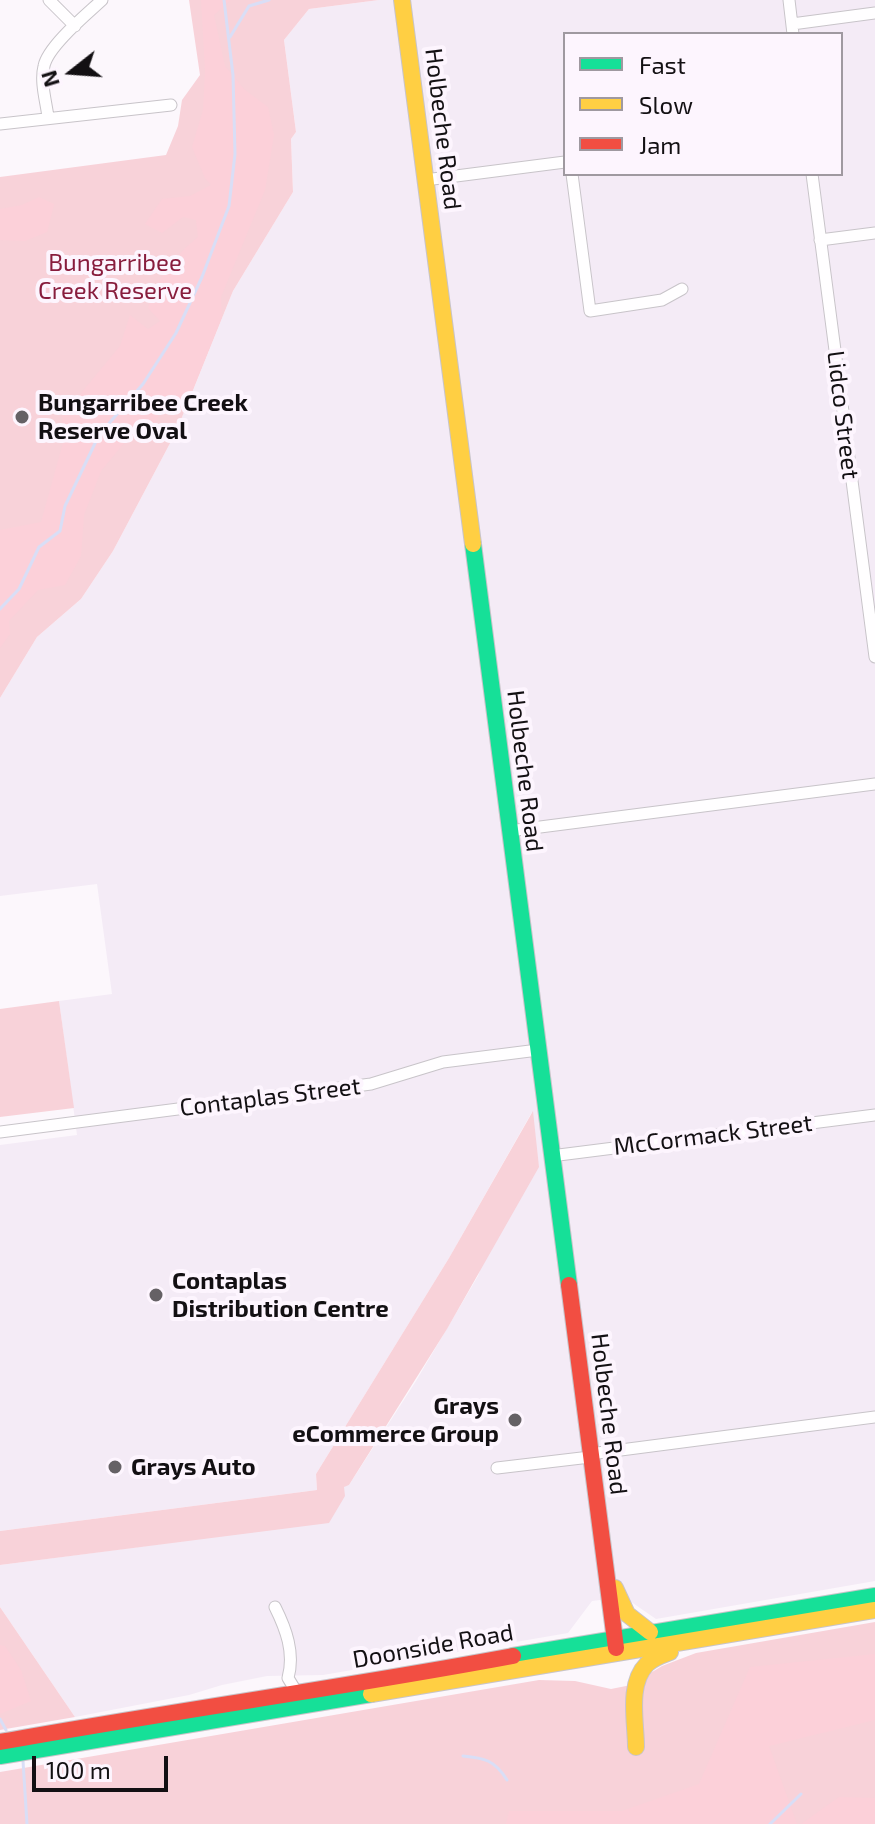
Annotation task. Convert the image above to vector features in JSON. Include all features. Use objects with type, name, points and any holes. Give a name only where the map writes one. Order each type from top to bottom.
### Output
[{"type":"street","points":[[49,0],[75,26]]},
{"type":"street","points":[[48,117],[43,67],[50,53],[102,0]]},
{"type":"street","name":"Holbeche Road","points":[[402,0],[616,1646]]},
{"type":"street","points":[[789,0],[792,29],[875,13]]},
{"type":"street","points":[[0,124],[171,105]]},
{"type":"street","points":[[425,180],[563,162]]},
{"type":"street","points":[[572,176],[590,311],[662,300],[682,289]]},
{"type":"street","name":"Lidco Street","points":[[812,176],[875,657]]},
{"type":"street","points":[[820,240],[875,233]]},
{"type":"street","points":[[509,831],[875,784]]},
{"type":"street","name":"Contaplas Street","points":[[0,1132],[371,1084],[436,1063],[538,1050]]},
{"type":"street","name":"McCormack Street","points":[[551,1156],[875,1115]]},
{"type":"street","points":[[497,1468],[875,1417]]},
{"type":"street","name":"Holbeche Road","points":[[603,1548],[612,1569],[618,1600],[633,1623],[650,1632]]},
{"type":"street","name":"Doonside Road","points":[[616,1646],[650,1632],[875,1596]]},
{"type":"street","points":[[261,1698],[283,1686],[291,1663],[288,1637],[275,1607]]},
{"type":"street","name":"Doonside Road","points":[[0,1756],[616,1646],[690,1642],[875,1610]]},
{"type":"street","points":[[636,1747],[637,1685],[641,1672],[653,1660],[690,1642]]},
{"type":"street","points":[[291,1663],[305,1684],[319,1697]]},
{"type":"street","points":[[288,1678],[296,1693]]},
{"type":"street","name":"Doonside Road","points":[[0,1742],[296,1693],[319,1697]]},
{"type":"shaded area","points":[[201,0],[231,0],[214,15],[225,66],[244,89],[268,107],[274,135],[265,190],[221,297],[222,317],[188,402],[175,401],[162,405],[156,423],[125,442],[101,471],[84,515],[81,556],[65,585],[38,590],[9,621],[10,634],[0,648],[0,530],[41,522],[63,443],[62,405],[72,404],[120,346],[130,315],[148,329],[160,321],[148,308],[156,287],[174,260],[198,237],[196,220],[183,217],[162,233],[145,224],[162,199],[190,196],[211,185],[192,147],[203,110],[205,70]]},
{"type":"shaded area","points":[[379,0],[875,0],[875,1581],[656,1619],[624,1597],[592,1601],[568,1633],[323,1675],[267,1676],[75,1717],[0,1607],[0,1565],[329,1522],[344,1486],[349,1485],[416,1381],[478,1276],[532,1112],[449,1258],[316,1474],[317,1490],[0,1531],[0,1145],[77,1135],[59,1001],[112,994],[97,884],[0,896],[0,698],[37,637],[81,599],[113,551],[176,432],[233,291],[293,192],[291,139],[296,132],[284,40],[309,9]]},
{"type":"shaded area","points":[[39,197],[54,204],[47,232],[25,241],[0,240],[0,209],[22,205]]},
{"type":"shaded area","points":[[0,1645],[5,1646],[21,1670],[31,1701],[0,1714]]},
{"type":"shaded area","points":[[875,1654],[875,1720],[769,1746],[797,1824],[506,1824],[509,1811],[622,1811],[699,1784],[750,1667]]},
{"type":"shaded area","points":[[839,1797],[875,1798],[875,1824],[801,1824]]},
{"type":"green space","name":"Bungarribee Creek Reserve","points":[[189,0],[379,0],[309,9],[284,40],[296,132],[291,139],[293,192],[233,291],[176,432],[113,551],[81,599],[37,637],[0,698],[0,177],[166,155],[178,126],[182,100],[200,75]]},
{"type":"green space","points":[[59,1001],[74,1108],[0,1117],[0,1009]]},
{"type":"green space","points":[[533,1111],[539,1167],[447,1329],[349,1485],[344,1487],[345,1496],[329,1523],[0,1565],[0,1531],[317,1490],[316,1474],[449,1258]]},
{"type":"green space","points":[[0,1607],[75,1717],[0,1730]]},
{"type":"green space","points":[[875,1622],[875,1824],[0,1824],[0,1772],[539,1680],[575,1681],[611,1689],[631,1685],[662,1666],[696,1653]]},
{"type":"waterway","points":[[0,609],[19,589],[39,547],[60,531],[65,506],[99,435],[143,384],[176,333],[202,277],[229,206],[235,154],[233,75],[224,0]]},
{"type":"waterway","points":[[230,37],[249,6],[269,0]]},
{"type":"waterway","points":[[0,1719],[6,1730]]},
{"type":"waterway","points":[[463,1756],[488,1761],[507,1780]]},
{"type":"waterway","points":[[23,1761],[27,1824]]},
{"type":"waterway","points":[[770,1824],[801,1794]]},
{"type":"traffic: fast","points":[[473,544],[569,1285]]},
{"type":"traffic: fast","points":[[513,1656],[875,1596]]},
{"type":"traffic: fast","points":[[0,1756],[371,1694]]},
{"type":"traffic: slow","points":[[402,0],[473,544]]},
{"type":"traffic: slow","points":[[615,1588],[627,1614],[650,1632]]},
{"type":"traffic: slow","points":[[371,1694],[875,1610]]},
{"type":"traffic: slow","points":[[636,1747],[634,1704],[637,1682],[647,1664],[670,1652]]},
{"type":"traffic: jam","points":[[569,1285],[616,1648]]},
{"type":"traffic: jam","points":[[0,1742],[513,1656]]},
{"type":"place","name":"Bungarribee Creek Reserve Oval","points":[[22,417]]},
{"type":"place","name":"Contaplas Distribution Centre","points":[[156,1295]]},
{"type":"place","name":"Grays eCommerce Group","points":[[515,1420]]},
{"type":"place","name":"Grays Auto","points":[[115,1467]]}]
